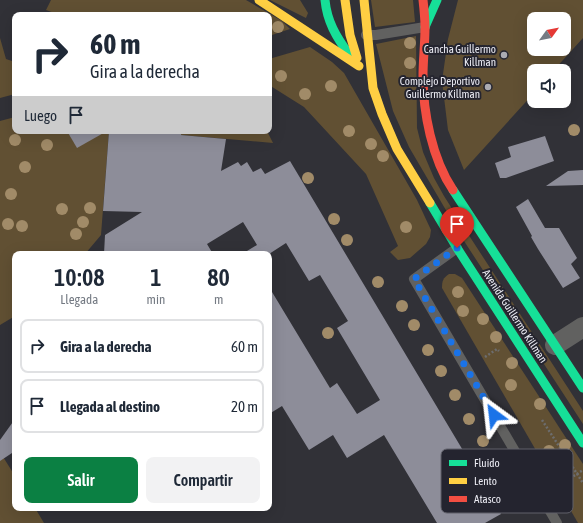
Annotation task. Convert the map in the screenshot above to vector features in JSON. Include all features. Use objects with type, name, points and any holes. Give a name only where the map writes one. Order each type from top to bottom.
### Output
[{"type":"main road","points":[[259,0],[359,66]]},
{"type":"main road","points":[[324,0],[328,19],[335,35],[359,66],[373,88]]},
{"type":"main road","points":[[345,0],[350,35],[359,66]]},
{"type":"main road","name":"Avenida Guillermo Killman","points":[[364,0],[373,88],[397,149],[457,248],[583,443]]},
{"type":"main road","name":"Avenida Guillermo Killman","points":[[423,0],[426,27],[423,77],[426,114],[434,148],[446,180],[583,388]]},
{"type":"main road","points":[[426,27],[437,0]]},
{"type":"street","points":[[555,345],[583,327]]},
{"type":"lane","points":[[314,36],[376,35],[426,27]]},
{"type":"lane","points":[[457,248],[414,279],[513,449]]},
{"type":"lane","points":[[550,513],[556,523]]},
{"type":"path","points":[[485,357],[497,349],[501,354]]},
{"type":"path","points":[[542,419],[561,449]]},
{"type":"path","points":[[573,468],[583,483]]},
{"type":"path","points":[[573,477],[583,470]]},
{"type":"shaded area","points":[[51,0],[246,0],[267,12],[52,12],[46,10]]},
{"type":"shaded area","points":[[270,0],[300,0],[308,13],[306,18]]},
{"type":"shaded area","points":[[371,0],[413,0],[415,22],[375,27]]},
{"type":"shaded area","name":"Complejo Deportivo Guillermo Killman","points":[[458,0],[583,0],[583,38],[571,51],[571,12],[527,12],[527,56],[567,56],[559,64],[527,64],[527,101],[464,170],[448,130],[442,81],[448,39]]},
{"type":"shaded area","points":[[272,15],[282,21],[290,29],[272,35]]},
{"type":"shaded area","points":[[416,36],[417,128],[423,152],[434,178],[470,237],[583,411],[583,424],[464,241],[409,147],[393,111],[376,44]]},
{"type":"shaded area","points":[[0,38],[6,59],[12,61],[12,95],[0,98]]},
{"type":"shaded area","points":[[310,47],[332,62],[344,73],[417,200],[431,230],[430,237],[426,244],[410,258],[398,260],[390,252],[398,246],[366,174],[304,107],[272,87],[272,58]]},
{"type":"shaded area","points":[[12,118],[12,134],[109,134],[101,235],[88,251],[12,251],[12,318],[0,325],[0,121]]},
{"type":"shaded area","points":[[268,134],[273,143],[181,135]]},
{"type":"shaded area","points":[[449,274],[455,274],[462,278],[583,464],[583,523],[578,523],[572,513],[573,449],[535,449],[442,288],[442,283],[445,277]]},
{"type":"shaded area","points":[[0,452],[12,471],[12,511],[37,511],[44,523],[0,523]]},
{"type":"building","points":[[69,134],[102,134],[77,148]]},
{"type":"building","points":[[109,134],[181,134],[226,139],[221,171],[238,162],[241,166],[247,162],[253,172],[261,168],[265,174],[290,161],[462,449],[441,449],[441,513],[501,514],[485,523],[437,523],[384,435],[347,458],[333,435],[309,450],[282,406],[272,412],[272,292],[330,388],[337,383],[357,414],[380,400],[337,328],[348,321],[320,275],[309,281],[286,243],[272,252],[247,251],[257,245],[243,222],[207,244],[211,251],[104,251],[105,235],[142,212],[103,211]]},
{"type":"building","points":[[545,136],[554,161],[506,178],[500,178],[495,163],[511,157],[508,147]]},
{"type":"building","points":[[583,170],[583,185],[546,186],[568,171]]},
{"type":"building","points":[[528,199],[545,228],[559,228],[577,258],[571,264],[580,278],[563,288],[531,237],[532,236],[516,207]]},
{"type":"building","points":[[12,423],[12,453],[0,461],[0,440]]},
{"type":"traffic: fast","points":[[325,0],[330,22],[349,54]]},
{"type":"traffic: fast","points":[[425,27],[437,0]]},
{"type":"traffic: fast","points":[[453,190],[583,388]]},
{"type":"traffic: fast","points":[[430,203],[457,248],[583,443]]},
{"type":"traffic: slow","points":[[259,0],[359,66]]},
{"type":"traffic: slow","points":[[345,0],[350,35],[357,58]]},
{"type":"traffic: slow","points":[[364,0],[373,88],[397,149],[430,203]]},
{"type":"traffic: jam","points":[[423,0],[425,17],[423,90],[427,120],[439,164],[453,190]]},
{"type":"place","name":"Cancha Guillermo Killman","points":[[504,55]]},
{"type":"place","name":"Complejo Deportivo Guillermo Killman","points":[[488,87]]},
{"type":"route","points":[[457,248],[414,279],[494,415]]}]
